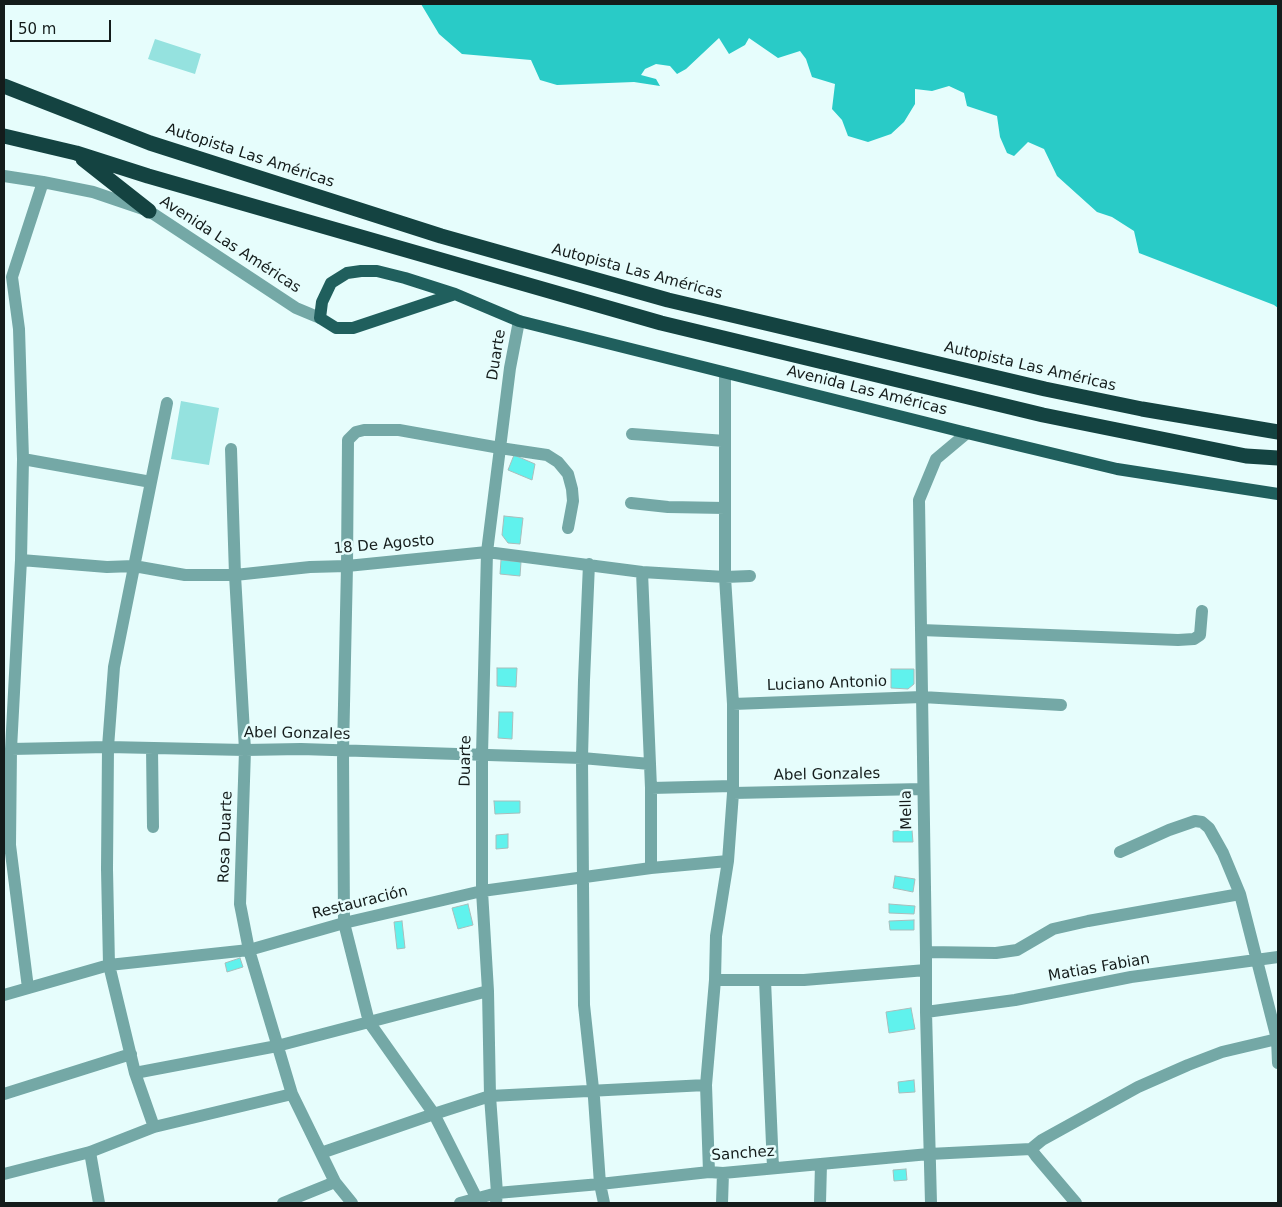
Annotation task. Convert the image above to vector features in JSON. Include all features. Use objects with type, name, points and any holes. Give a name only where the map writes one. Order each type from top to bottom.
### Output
[{"type":"highway","name":"Autopista Las Américas","points":[[4,86],[150,143],[441,236],[668,300],[1046,389],[1142,409],[1278,432]]},
{"type":"highway","points":[[4,136],[76,153],[148,176],[661,323],[1043,415],[1246,456],[1278,458]]},
{"type":"highway","points":[[76,153],[149,211]]},
{"type":"main road","name":"Avenida Las Américas","points":[[454,294],[353,328],[336,328],[320,318],[322,302],[331,283],[347,273],[377,271],[454,294],[519,321],[967,433],[1117,469],[1278,494]]},
{"type":"street","name":"Avenida Las Américas","points":[[4,176],[93,192],[149,211],[296,308],[320,318]]},
{"type":"street","points":[[28,988],[7,845],[21,560],[23,459],[19,329],[12,277],[43,182]]},
{"type":"street","name":"Duarte","points":[[496,1198],[482,891],[482,755],[487,552],[510,368],[519,321]]},
{"type":"street","points":[[709,1172],[706,1085],[715,980],[716,936],[728,861],[733,789],[733,704],[725,578],[725,373]]},
{"type":"street","points":[[154,1127],[134,1073],[109,964],[106,869],[108,748],[114,667],[167,403]]},
{"type":"street","points":[[477,1199],[434,1114],[369,1022],[344,923],[343,751],[348,566],[348,440],[356,432],[364,430],[399,430],[547,455],[558,462],[568,474],[573,501],[568,528]]},
{"type":"street","name":"Mella","points":[[931,1203],[926,1012],[919,500],[936,459],[967,433]]},
{"type":"street","points":[[632,434],[725,441]]},
{"type":"street","name":"Rosa Duarte","points":[[232,449],[245,750],[240,904],[248,950],[292,1094],[335,1182],[352,1203]]},
{"type":"street","points":[[23,459],[151,482]]},
{"type":"street","points":[[631,504],[725,508]]},
{"type":"street","name":"18 De Agosto","points":[[21,560],[107,567],[134,566],[185,575],[236,575],[487,552],[642,572],[725,578],[750,576]]},
{"type":"street","points":[[589,564],[582,758],[584,1005],[594,1090],[600,1184],[604,1203]]},
{"type":"street","points":[[642,572],[651,788],[651,868]]},
{"type":"street","points":[[921,630],[1178,640],[1194,639],[1200,636],[1202,611]]},
{"type":"street","name":"Luciano Antonio","points":[[733,704],[922,698],[1061,705]]},
{"type":"street","points":[[152,748],[154,827]]},
{"type":"street","name":"Abel Gonzales","points":[[11,749],[301,749],[582,758],[650,764]]},
{"type":"street","name":"Abel Gonzales","points":[[651,788],[923,789]]},
{"type":"street","points":[[1120,852],[1195,820],[1202,822],[1209,828],[1223,853],[1240,894],[1277,1039],[1278,1063]]},
{"type":"street","name":"Restauración","points":[[4,995],[109,964],[248,950],[344,923],[482,891],[583,876],[728,861]]},
{"type":"street","points":[[926,952],[996,953],[1017,950],[1053,929],[1240,894]]},
{"type":"street","name":"Matias Fabian","points":[[926,1012],[1015,1000],[1131,977],[1278,957]]},
{"type":"street","points":[[715,980],[804,980],[926,970]]},
{"type":"street","points":[[765,980],[773,1168]]},
{"type":"street","points":[[134,1073],[277,1046],[488,991]]},
{"type":"street","points":[[1076,1203],[1031,1149],[1042,1140],[1138,1087],[1188,1065],[1222,1052],[1277,1039]]},
{"type":"street","points":[[4,1094],[131,1054]]},
{"type":"street","points":[[322,1153],[490,1096],[706,1085]]},
{"type":"street","points":[[4,1174],[90,1152],[154,1127],[292,1094]]},
{"type":"street","name":"Sanchez","points":[[460,1203],[477,1199],[709,1172],[723,1173],[929,1154],[1031,1149]]},
{"type":"street","points":[[90,1152],[100,1203]]},
{"type":"street","points":[[820,1203],[821,1164]]},
{"type":"street","points":[[722,1203],[723,1173]]},
{"type":"street","points":[[283,1203],[335,1182]]},
{"type":"shaded area","points":[[421,4],[1278,4],[1278,308],[1139,253],[1134,231],[1112,217],[1097,212],[1057,176],[1044,149],[1028,142],[1014,156],[1007,153],[1000,137],[997,116],[967,106],[964,93],[949,86],[932,91],[915,89],[915,104],[904,122],[891,134],[868,142],[848,136],[842,120],[832,109],[835,84],[812,77],[806,59],[800,51],[778,58],[749,38],[745,45],[729,54],[719,38],[686,69],[677,74],[670,66],[656,64],[645,69],[641,75],[656,79],[660,86],[634,82],[557,85],[540,80],[531,60],[462,54],[439,34]]},
{"type":"shaded area","points":[[155,39],[201,54],[195,74],[148,59]]},
{"type":"shaded area","points":[[181,401],[219,408],[209,465],[171,459]]},
{"type":"building","points":[[514,455],[535,464],[532,480],[508,470]]},
{"type":"building","points":[[504,516],[523,518],[520,544],[508,543],[502,535]]},
{"type":"building","points":[[501,560],[521,562],[520,576],[500,574]]},
{"type":"building","points":[[497,668],[517,668],[516,687],[497,686]]},
{"type":"building","points":[[891,669],[914,669],[914,684],[908,689],[891,688]]},
{"type":"building","points":[[499,712],[513,712],[512,739],[498,738]]},
{"type":"building","points":[[494,801],[520,801],[520,813],[495,814]]},
{"type":"building","points":[[912,830],[913,842],[893,842],[893,831]]},
{"type":"building","points":[[508,834],[508,848],[496,849],[496,835]]},
{"type":"building","points":[[895,876],[915,879],[913,892],[893,888]]},
{"type":"building","points":[[468,904],[473,925],[458,929],[452,908]]},
{"type":"building","points":[[889,904],[915,906],[914,914],[889,913]]},
{"type":"building","points":[[914,920],[914,930],[890,930],[889,921]]},
{"type":"building","points":[[402,921],[405,948],[397,949],[394,922]]},
{"type":"building","points":[[240,958],[243,967],[227,972],[225,963]]},
{"type":"building","points":[[911,1008],[915,1029],[889,1033],[886,1012]]},
{"type":"building","points":[[914,1080],[915,1092],[899,1093],[898,1082]]},
{"type":"building","points":[[906,1169],[907,1180],[894,1181],[893,1170]]}]
